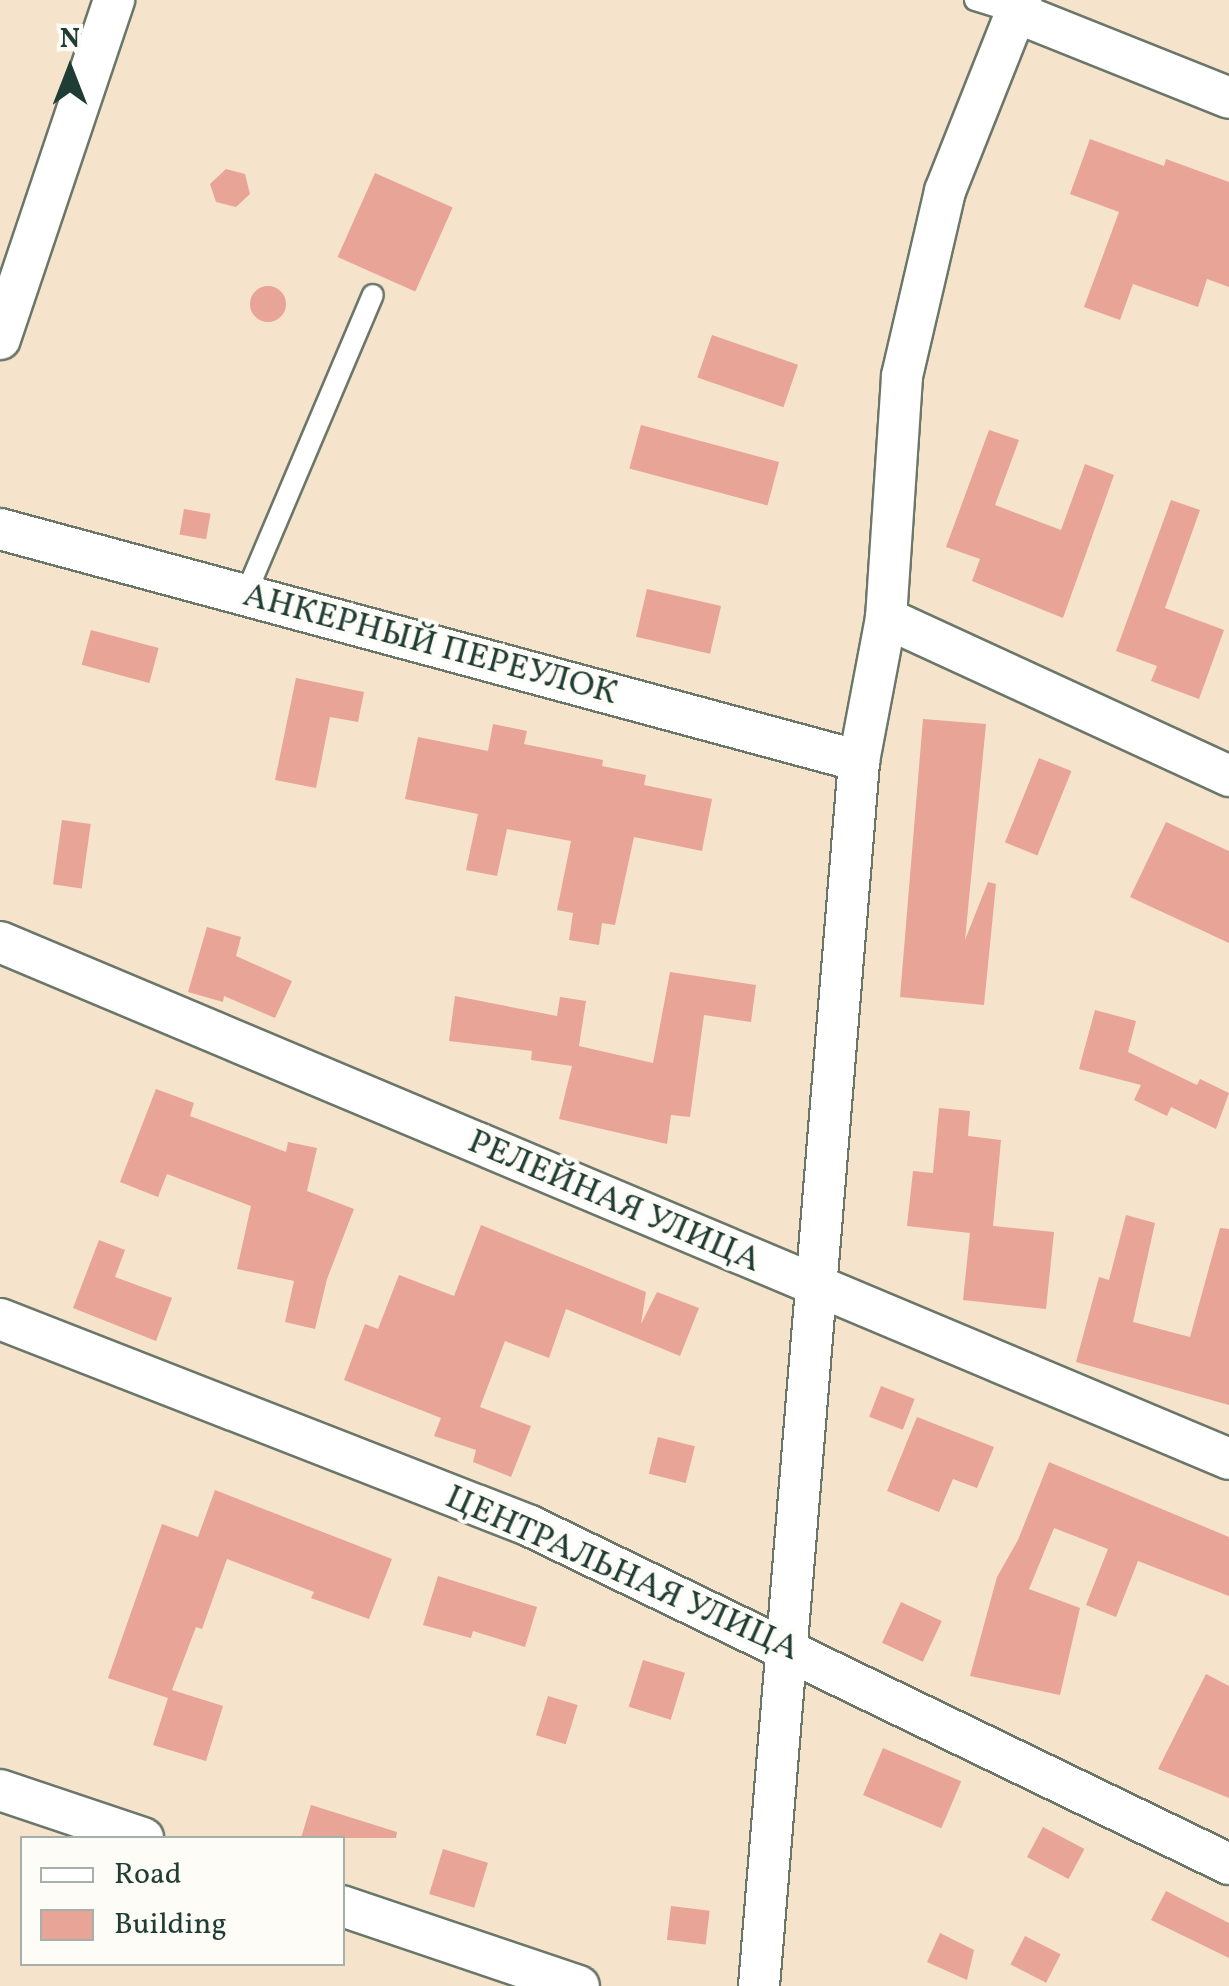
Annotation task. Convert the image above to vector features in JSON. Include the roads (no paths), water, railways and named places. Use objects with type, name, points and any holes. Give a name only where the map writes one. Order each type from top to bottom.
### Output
[{"type":"street","points":[[0,339],[114,0]]},
{"type":"street","points":[[759,1986],[859,761],[886,618],[902,376],[946,192],[1019,6],[1229,98]]},
{"type":"street","name":"АНКЕРНЫЙ ПЕРЕУЛОК","points":[[0,530],[859,761]]},
{"type":"street","points":[[886,618],[1229,776]]},
{"type":"street","name":"РЕЛЕЙНАЯ УЛИЦА","points":[[0,942],[1229,1458]]},
{"type":"street","name":"ЦЕНТРАЛЬНАЯ УЛИЦА","points":[[0,1319],[530,1526],[1229,1864]]},
{"type":"street","points":[[0,1790],[137,1836]]},
{"type":"street","points":[[345,1907],[579,1986]]},
{"type":"lane","points":[[975,0],[1019,6]]},
{"type":"lane","points":[[244,596],[373,295]]}]
